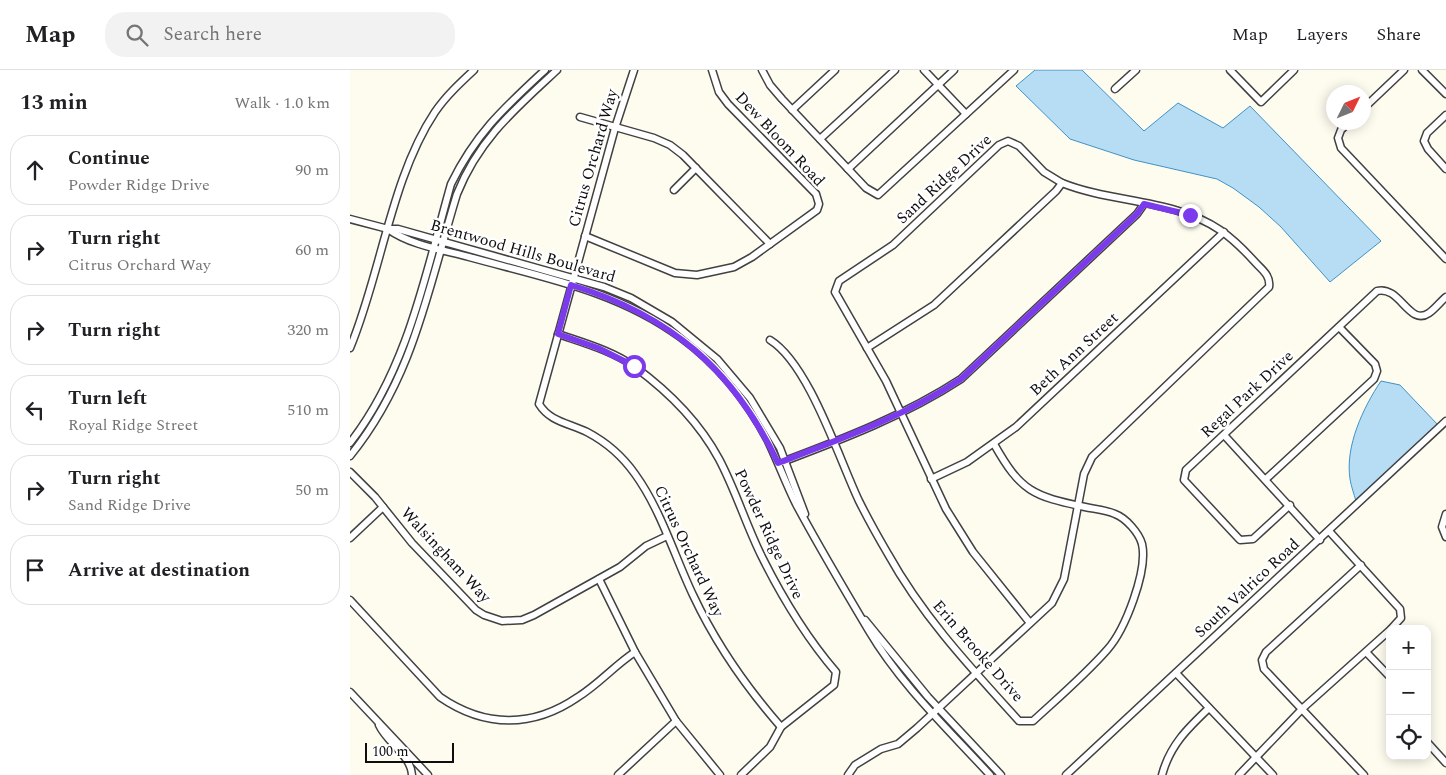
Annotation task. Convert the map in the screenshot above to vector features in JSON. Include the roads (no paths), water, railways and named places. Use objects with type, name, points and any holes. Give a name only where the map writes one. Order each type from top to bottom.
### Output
[{"type":"street","points":[[350,348],[368,298],[411,157],[424,130],[449,94],[474,70]]},
{"type":"street","points":[[350,443],[374,407],[393,370],[407,336],[451,184],[471,147],[488,125],[544,70]]},
{"type":"street","points":[[350,456],[378,416],[407,360],[462,182],[480,147],[494,129],[557,70]]},
{"type":"street","name":"Citrus Orchard Way","points":[[634,70],[615,128],[540,404],[546,415],[587,432],[620,457],[645,489],[694,596],[716,638],[749,690],[781,727]]},
{"type":"street","name":"Dew Bloom Road","points":[[585,236],[675,273],[697,275],[734,267],[752,257],[815,213],[818,207],[818,197],[728,104],[719,92],[712,70]]},
{"type":"street","points":[[792,110],[835,70]]},
{"type":"street","points":[[820,139],[895,70]]},
{"type":"street","points":[[924,70],[966,114]]},
{"type":"street","points":[[848,168],[954,70]]},
{"type":"street","points":[[760,72],[792,110],[870,192],[878,194],[1014,70]]},
{"type":"street","points":[[1115,89],[1136,70]]},
{"type":"street","points":[[1230,70],[1261,102],[1294,70]]},
{"type":"street","points":[[1371,101],[1404,70]]},
{"type":"street","points":[[1422,70],[1446,94]]},
{"type":"street","points":[[1446,115],[1427,133],[1424,140],[1428,149],[1446,168]]},
{"type":"street","points":[[580,117],[670,145],[696,168],[770,244]]},
{"type":"street","points":[[1344,130],[1338,138],[1341,148],[1446,259]]},
{"type":"street","name":"Sand Ridge Drive","points":[[848,775],[855,765],[881,749],[898,744],[933,713],[1030,624],[1052,603],[1064,579],[1085,471],[1096,451],[1268,289],[1270,282],[1267,274],[1224,232],[1190,215],[1062,183],[1044,172],[1016,144],[1004,142],[893,245],[838,281],[835,287],[835,295],[867,348],[901,412],[931,480],[974,552],[1030,624]]},
{"type":"street","points":[[674,190],[696,168]]},
{"type":"street","points":[[867,348],[938,302],[1056,191],[1062,183]]},
{"type":"street","points":[[778,463],[834,442],[901,412],[935,396],[961,379],[1137,214],[1144,204]]},
{"type":"street","name":"Brentwood Hills Boulevard","points":[[350,219],[388,230],[398,229],[434,243],[441,249],[507,268],[572,281],[640,312],[670,329],[694,348],[721,374],[747,407],[778,463],[797,506],[806,518]]},
{"type":"street","name":"Beth Ann Street","points":[[931,480],[967,462],[1016,427],[1224,232]]},
{"type":"street","name":"Brentwood Hills Boulevard","points":[[434,243],[443,242],[509,260],[631,298],[672,322],[703,346],[729,372],[750,398],[786,460],[806,518],[833,570],[890,662],[933,713],[990,775]]},
{"type":"street","points":[[507,268],[509,260]]},
{"type":"street","name":"Regal Park Drive","points":[[1290,505],[1253,539],[1240,540],[1184,480],[1186,470],[1377,291],[1385,289],[1392,292],[1412,313],[1421,316],[1428,314],[1446,297]]},
{"type":"street","points":[[1266,479],[1374,379],[1377,371],[1375,364],[1339,327]]},
{"type":"street","name":"Powder Ridge Drive","points":[[558,334],[598,348],[634,366],[671,396],[697,425],[719,459],[761,556],[791,613],[836,672],[834,685],[781,727],[770,747],[741,775]]},
{"type":"street","name":"Erin Brooke Drive","points":[[770,340],[782,348],[816,403],[859,500],[888,555],[924,611],[945,638],[1019,721],[1033,721],[1108,650],[1120,632],[1135,596],[1143,554],[1142,544],[1124,520],[1115,514],[1051,500],[1033,493],[1009,471],[994,444]]},
{"type":"street","name":"South Valrico Road","points":[[1066,775],[1446,422]]},
{"type":"street","points":[[1224,435],[1320,540]]},
{"type":"street","name":"Walsingham Way","points":[[350,472],[468,603],[493,619],[512,622],[528,618],[620,567],[646,546],[667,536]]},
{"type":"street","points":[[350,538],[383,507]]},
{"type":"street","points":[[1446,514],[1442,527],[1446,537]]},
{"type":"street","points":[[1329,532],[1400,609],[1401,618],[1394,625]]},
{"type":"street","points":[[1361,565],[1266,652],[1262,660],[1264,669],[1303,708],[1364,775]]},
{"type":"street","points":[[599,579],[635,652],[676,721],[720,775]]},
{"type":"street","points":[[350,600],[440,697],[458,709],[487,718],[518,721],[543,716],[580,697],[635,652]]},
{"type":"street","name":"Brentwood Hills Boulevard","points":[[862,618],[938,708],[1000,775]]},
{"type":"street","points":[[1239,775],[1303,708],[1386,633]]},
{"type":"street","points":[[1366,652],[1386,673]]},
{"type":"street","points":[[1176,673],[1273,775]]},
{"type":"street","points":[[350,692],[427,775]]},
{"type":"street","points":[[1162,775],[1170,753],[1177,741],[1209,708]]},
{"type":"street","points":[[376,720],[382,733],[407,760],[412,775]]},
{"type":"street","points":[[618,775],[676,721]]},
{"type":"street","points":[[1431,746],[1446,763]]},
{"type":"water","points":[[1035,70],[1082,70],[1144,131],[1178,103],[1223,128],[1250,106],[1381,241],[1330,282],[1281,227],[1259,207],[1217,179],[1134,160],[1070,139],[1016,86]]},
{"type":"water","points":[[1381,381],[1400,385],[1438,425],[1356,501],[1350,482],[1350,454],[1362,415]]}]
